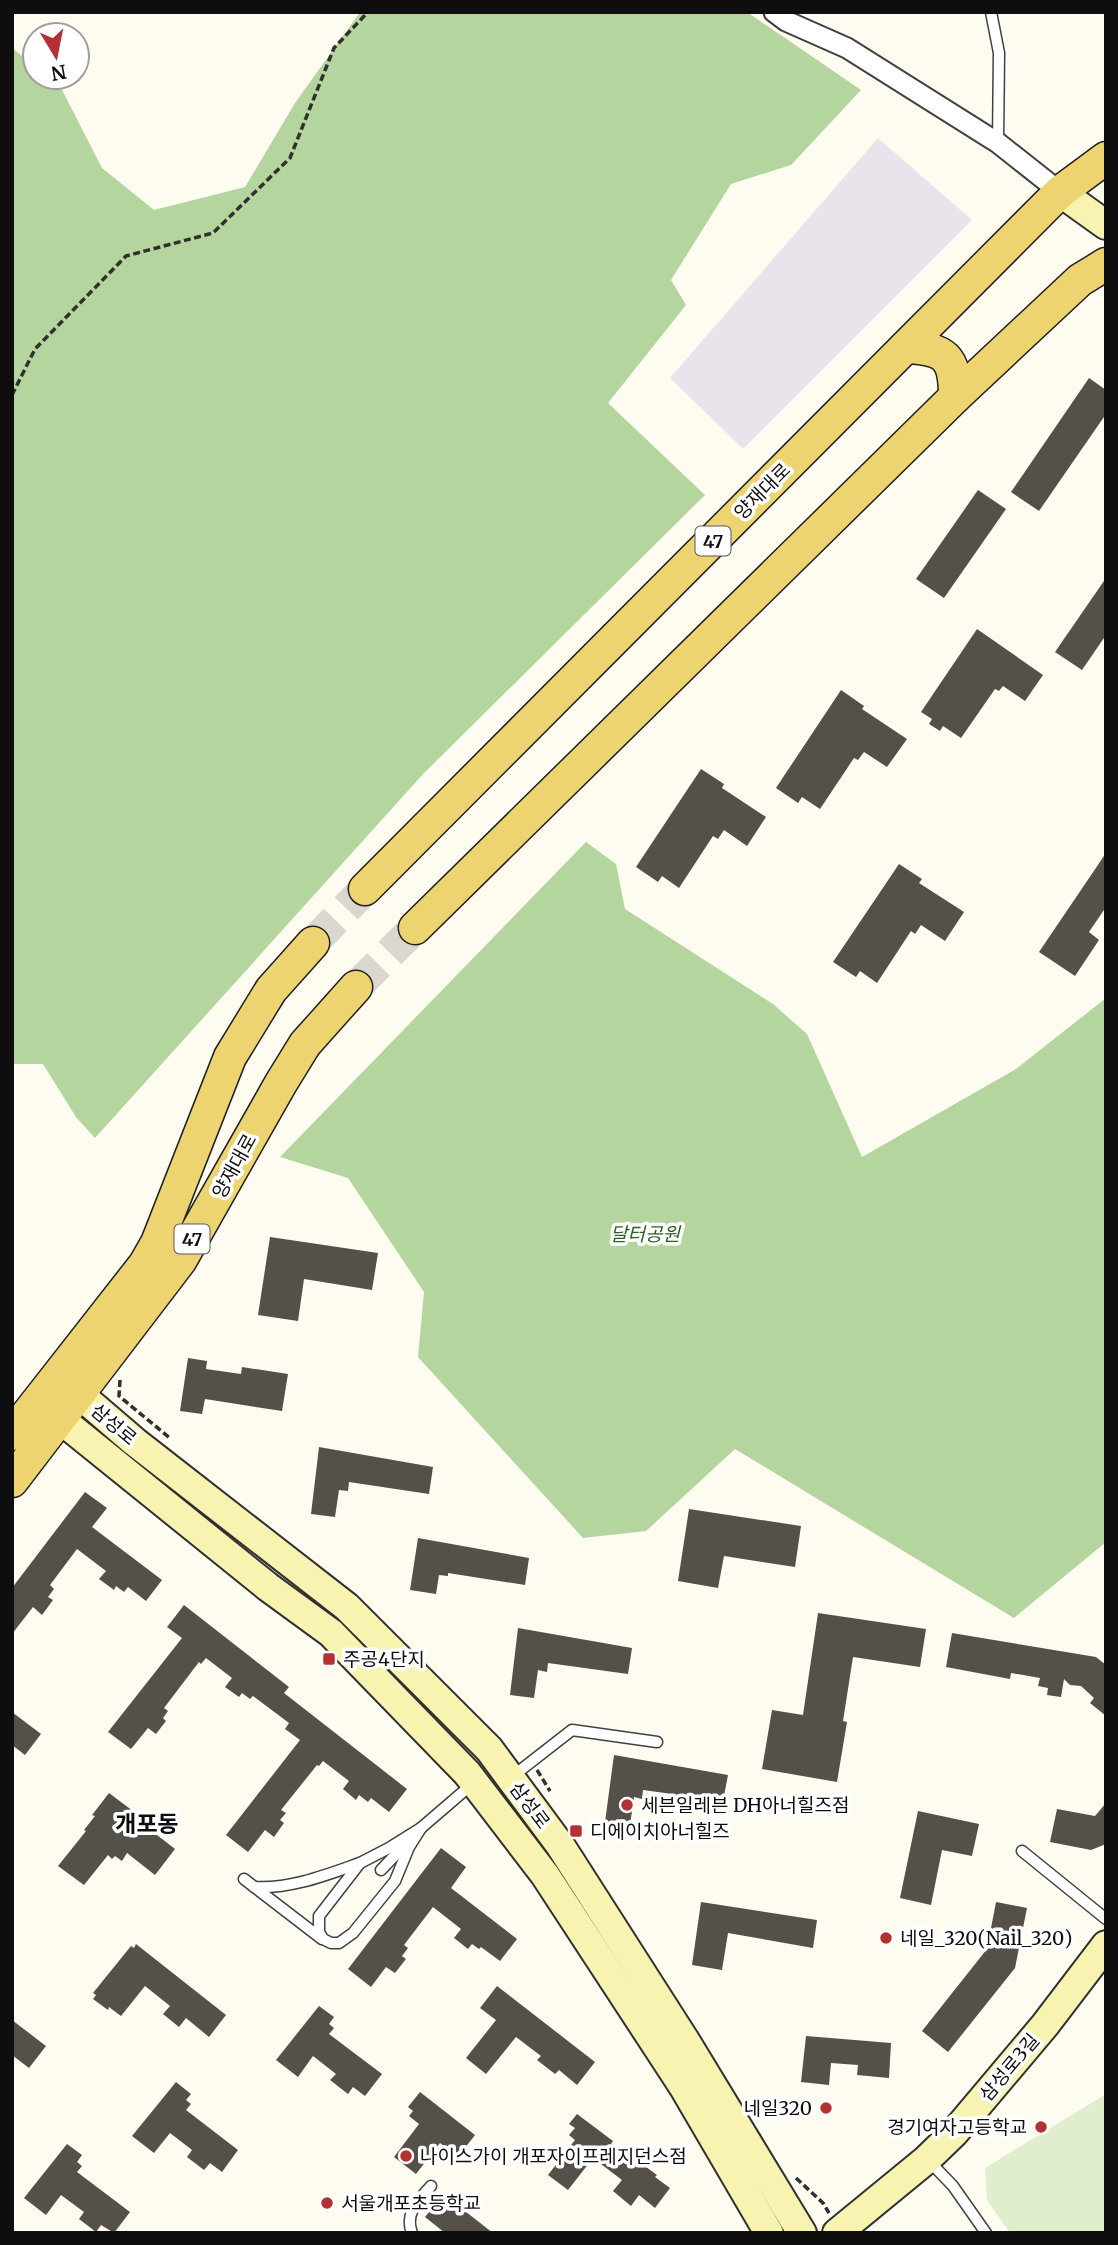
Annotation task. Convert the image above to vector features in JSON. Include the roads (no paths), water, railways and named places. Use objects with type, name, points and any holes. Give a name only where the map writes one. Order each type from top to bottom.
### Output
[{"type":"main road","name":"양재대로","points":[[365,889],[1060,192],[1106,158]]},
{"type":"main road","points":[[1060,192],[1106,225]]},
{"type":"main road","points":[[415,928],[955,397],[1080,280],[1106,264]]},
{"type":"main road","points":[[906,347],[932,348],[947,359],[955,375],[955,397]]},
{"type":"main road","name":"양재대로","points":[[12,1434],[145,1264],[157,1243],[230,1057],[271,990],[313,943]]},
{"type":"main road","name":"양재대로","points":[[12,1481],[180,1261],[305,1044],[356,987]]},
{"type":"main road","name":"삼성로","points":[[48,1389],[268,1587],[331,1633],[474,1782],[545,1875],[683,2086],[769,2233]]},
{"type":"main road","name":"삼성로","points":[[69,1406],[135,1442],[347,1607],[489,1749],[560,1845],[686,2042],[803,2233]]},
{"type":"main road","name":"삼성로3길","points":[[837,2233],[926,2160],[954,2133],[1003,2076],[1106,1945]]},
{"type":"street","points":[[774,12],[786,21],[847,48],[998,143],[1060,192]]},
{"type":"lane","points":[[991,12],[999,53],[998,143]]},
{"type":"lane","points":[[510,1778],[572,1730],[657,1742]]},
{"type":"lane","points":[[381,1870],[421,1828],[474,1782]]},
{"type":"lane","points":[[254,1888],[310,1880],[360,1863],[389,1849],[421,1828]]},
{"type":"lane","points":[[244,1879],[323,1939],[339,1943],[353,1933],[395,1881],[409,1847],[421,1828]]},
{"type":"lane","points":[[1022,1851],[1106,1919]]},
{"type":"lane","points":[[323,1939],[319,1932],[319,1916],[360,1863]]},
{"type":"lane","points":[[926,2160],[953,2186],[986,2233]]},
{"type":"lane","points":[[412,2233],[409,2215],[431,2186]]},
{"type":"tunnel","points":[[313,943],[365,889]]},
{"type":"tunnel","points":[[356,987],[415,928]]},
{"type":"place","name":"주공4단지","points":[[329,1659]]},
{"type":"place","name":"세븐일레븐 DH아너힐즈점","points":[[627,1805]]},
{"type":"place","name":"디에이치아너힐즈","points":[[576,1831]]},
{"type":"place","name":"네일_320(Nail_320)","points":[[886,1938]]},
{"type":"place","name":"네일320","points":[[826,2108]]},
{"type":"place","name":"경기여자고등학교","points":[[1041,2127]]},
{"type":"place","name":"나이스가이 개포자이프레지던스점","points":[[406,2156]]},
{"type":"place","name":"서울개포초등학교","points":[[327,2203]]},
{"type":"district","name":"개포동","points":[[147,1823]]},
{"type":"park label","name":"달터공원","points":[[645,1234]]}]
